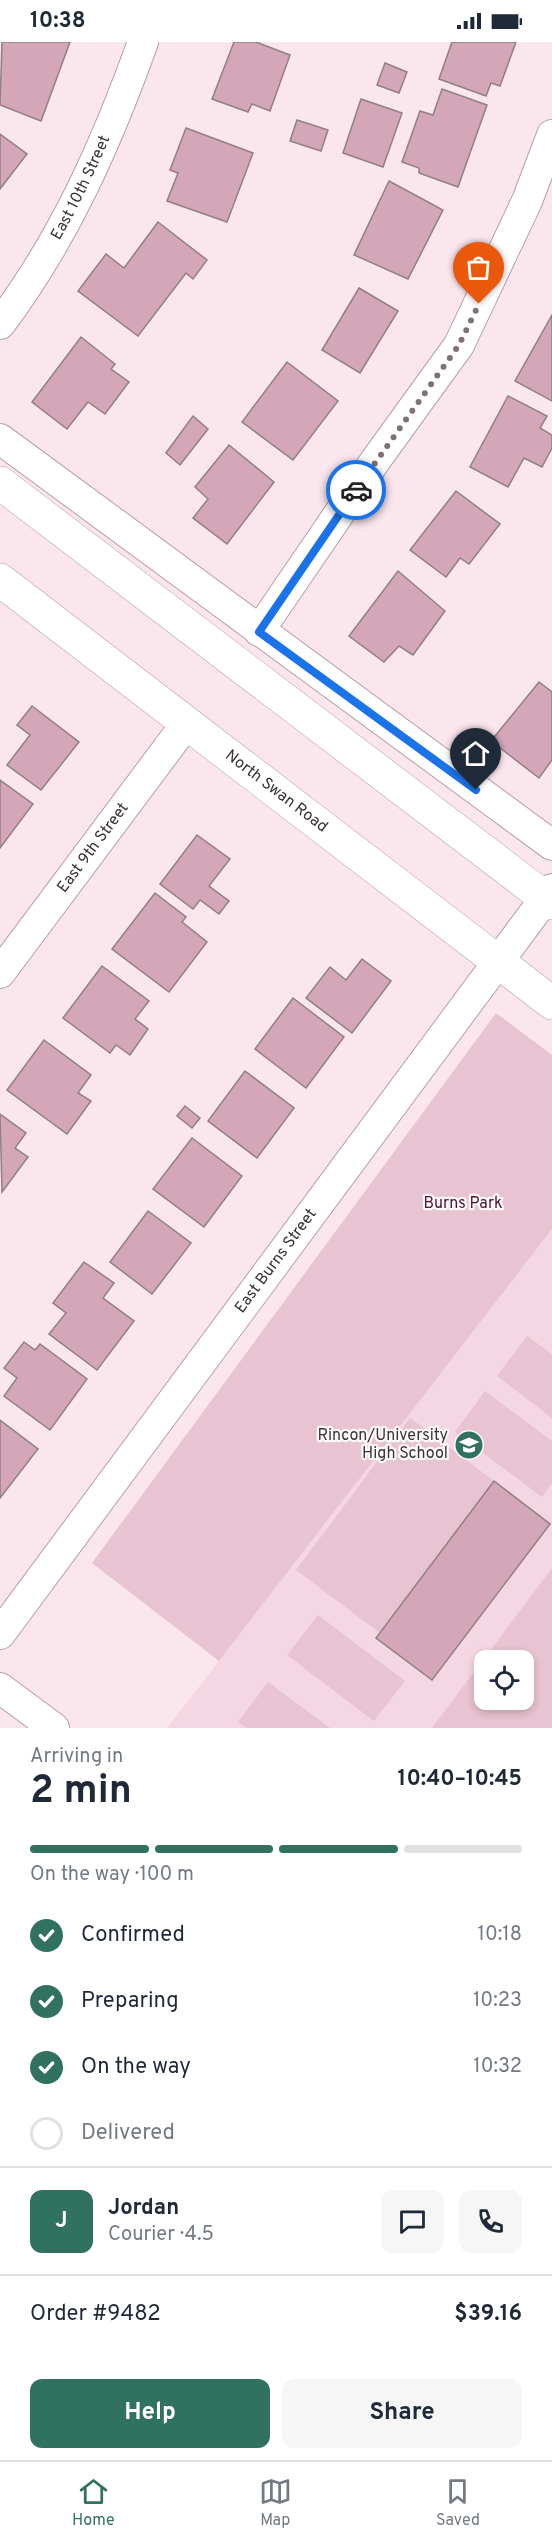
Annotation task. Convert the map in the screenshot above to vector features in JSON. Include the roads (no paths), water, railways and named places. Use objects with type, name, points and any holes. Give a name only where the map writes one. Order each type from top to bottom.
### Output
[{"type":"main road","points":[[0,483],[550,897]]},
{"type":"main road","name":"North Swan Road","points":[[0,580],[552,1003]]},
{"type":"street","name":"East 10th Street","points":[[0,324],[22,295],[71,212],[113,127],[143,42]]},
{"type":"street","points":[[259,632],[375,461],[459,345],[527,201],[552,135]]},
{"type":"street","points":[[0,439],[259,632],[552,845]]},
{"type":"street","name":"East 9th Street","points":[[0,973],[186,724]]},
{"type":"street","name":"East Burns Street","points":[[0,1634],[498,962],[550,897]]},
{"type":"street","points":[[0,1688],[54,1728]]},
{"type":"place","name":"Rincon/University High School","points":[[469,1445]]},
{"type":"park label","name":"Burns Park","points":[[463,1204]]}]
